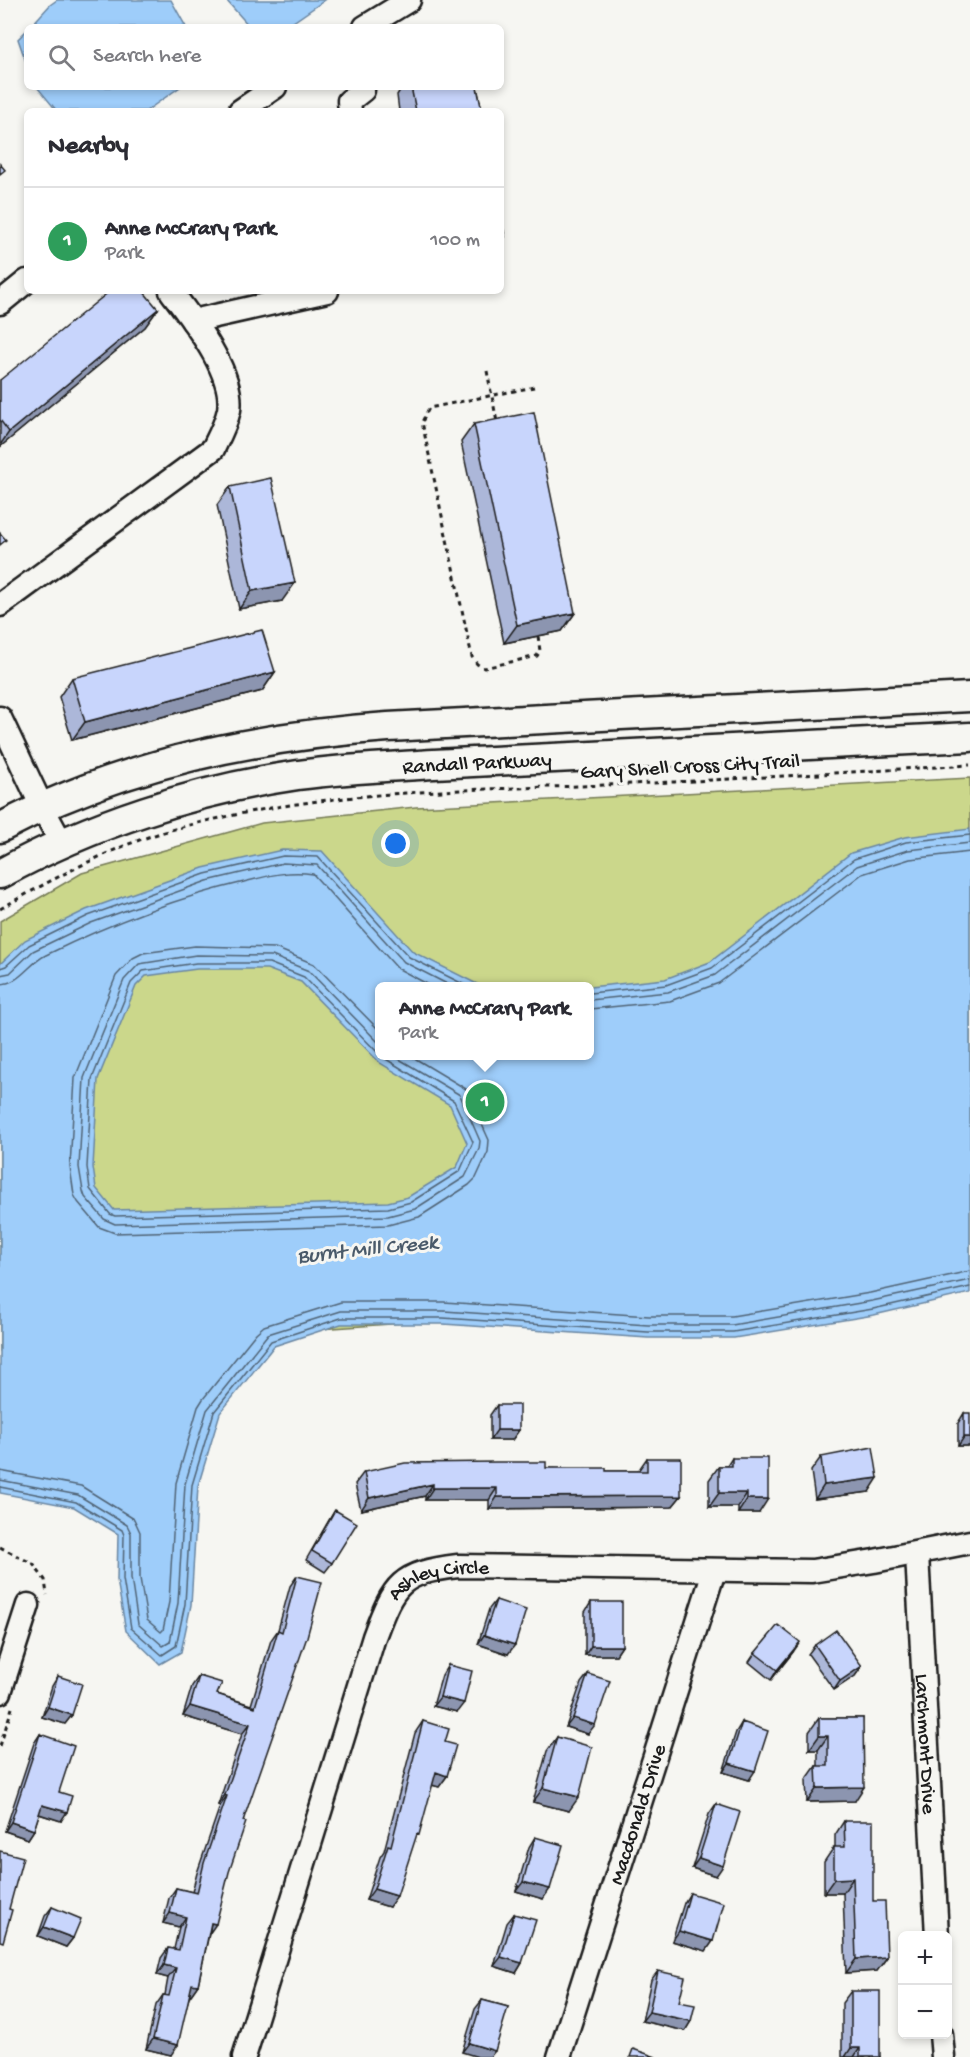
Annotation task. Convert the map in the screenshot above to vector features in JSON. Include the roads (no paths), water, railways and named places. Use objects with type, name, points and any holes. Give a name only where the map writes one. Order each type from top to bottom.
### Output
[{"type":"main road","name":"Randall Parkway","points":[[0,828],[86,789],[170,762],[252,743],[336,730],[970,697]]},
{"type":"main road","name":"Randall Parkway","points":[[0,874],[62,844],[111,824],[198,796],[263,781],[324,772],[434,764],[970,737]]},
{"type":"street","points":[[370,24],[409,0]]},
{"type":"street","points":[[244,108],[271,90]]},
{"type":"street","points":[[0,303],[24,283]]},
{"type":"street","points":[[0,605],[213,449],[229,409],[226,379],[206,340],[173,294]]},
{"type":"street","points":[[193,321],[230,302],[298,294]]},
{"type":"street","points":[[0,718],[62,844]]},
{"type":"street","name":"Ashley Circle","points":[[244,2057],[375,1637],[389,1600],[396,1588],[409,1577],[438,1568],[458,1566],[812,1571],[917,1554],[970,1542]]},
{"type":"street","name":"Larchmont Drive","points":[[917,1554],[937,1931]]},
{"type":"street","name":"Macdonald Drive","points":[[559,2057],[714,1571]]},
{"type":"street","points":[[0,1692],[28,1605]]},
{"type":"street","points":[[941,2039],[942,2057]]},
{"type":"water","points":[[57,0],[171,0],[184,24],[33,24]]},
{"type":"water","points":[[226,0],[325,0],[290,24],[247,24]]},
{"type":"water","points":[[24,33],[24,56],[18,39]]},
{"type":"water","points":[[40,90],[176,90],[150,108],[54,108]]},
{"type":"water","name":"Burnt Mill Creek","points":[[970,829],[970,1293],[874,1315],[734,1338],[648,1338],[443,1324],[341,1324],[274,1346],[220,1413],[198,1486],[191,1605],[181,1652],[160,1664],[126,1631],[117,1580],[118,1534],[74,1507],[0,1493],[0,964],[25,940],[86,910],[203,868],[282,850],[322,851],[413,952],[473,982],[375,982],[375,1058],[301,982],[267,969],[197,969],[146,976],[136,986],[98,1079],[93,1167],[96,1188],[114,1210],[388,1202],[408,1197],[457,1167],[467,1143],[450,1105],[377,1060],[594,1060],[594,987],[665,979],[710,962],[851,853],[905,837]]},
{"type":"place","name":"Anne McCrary Park","points":[[485,1102]]}]
